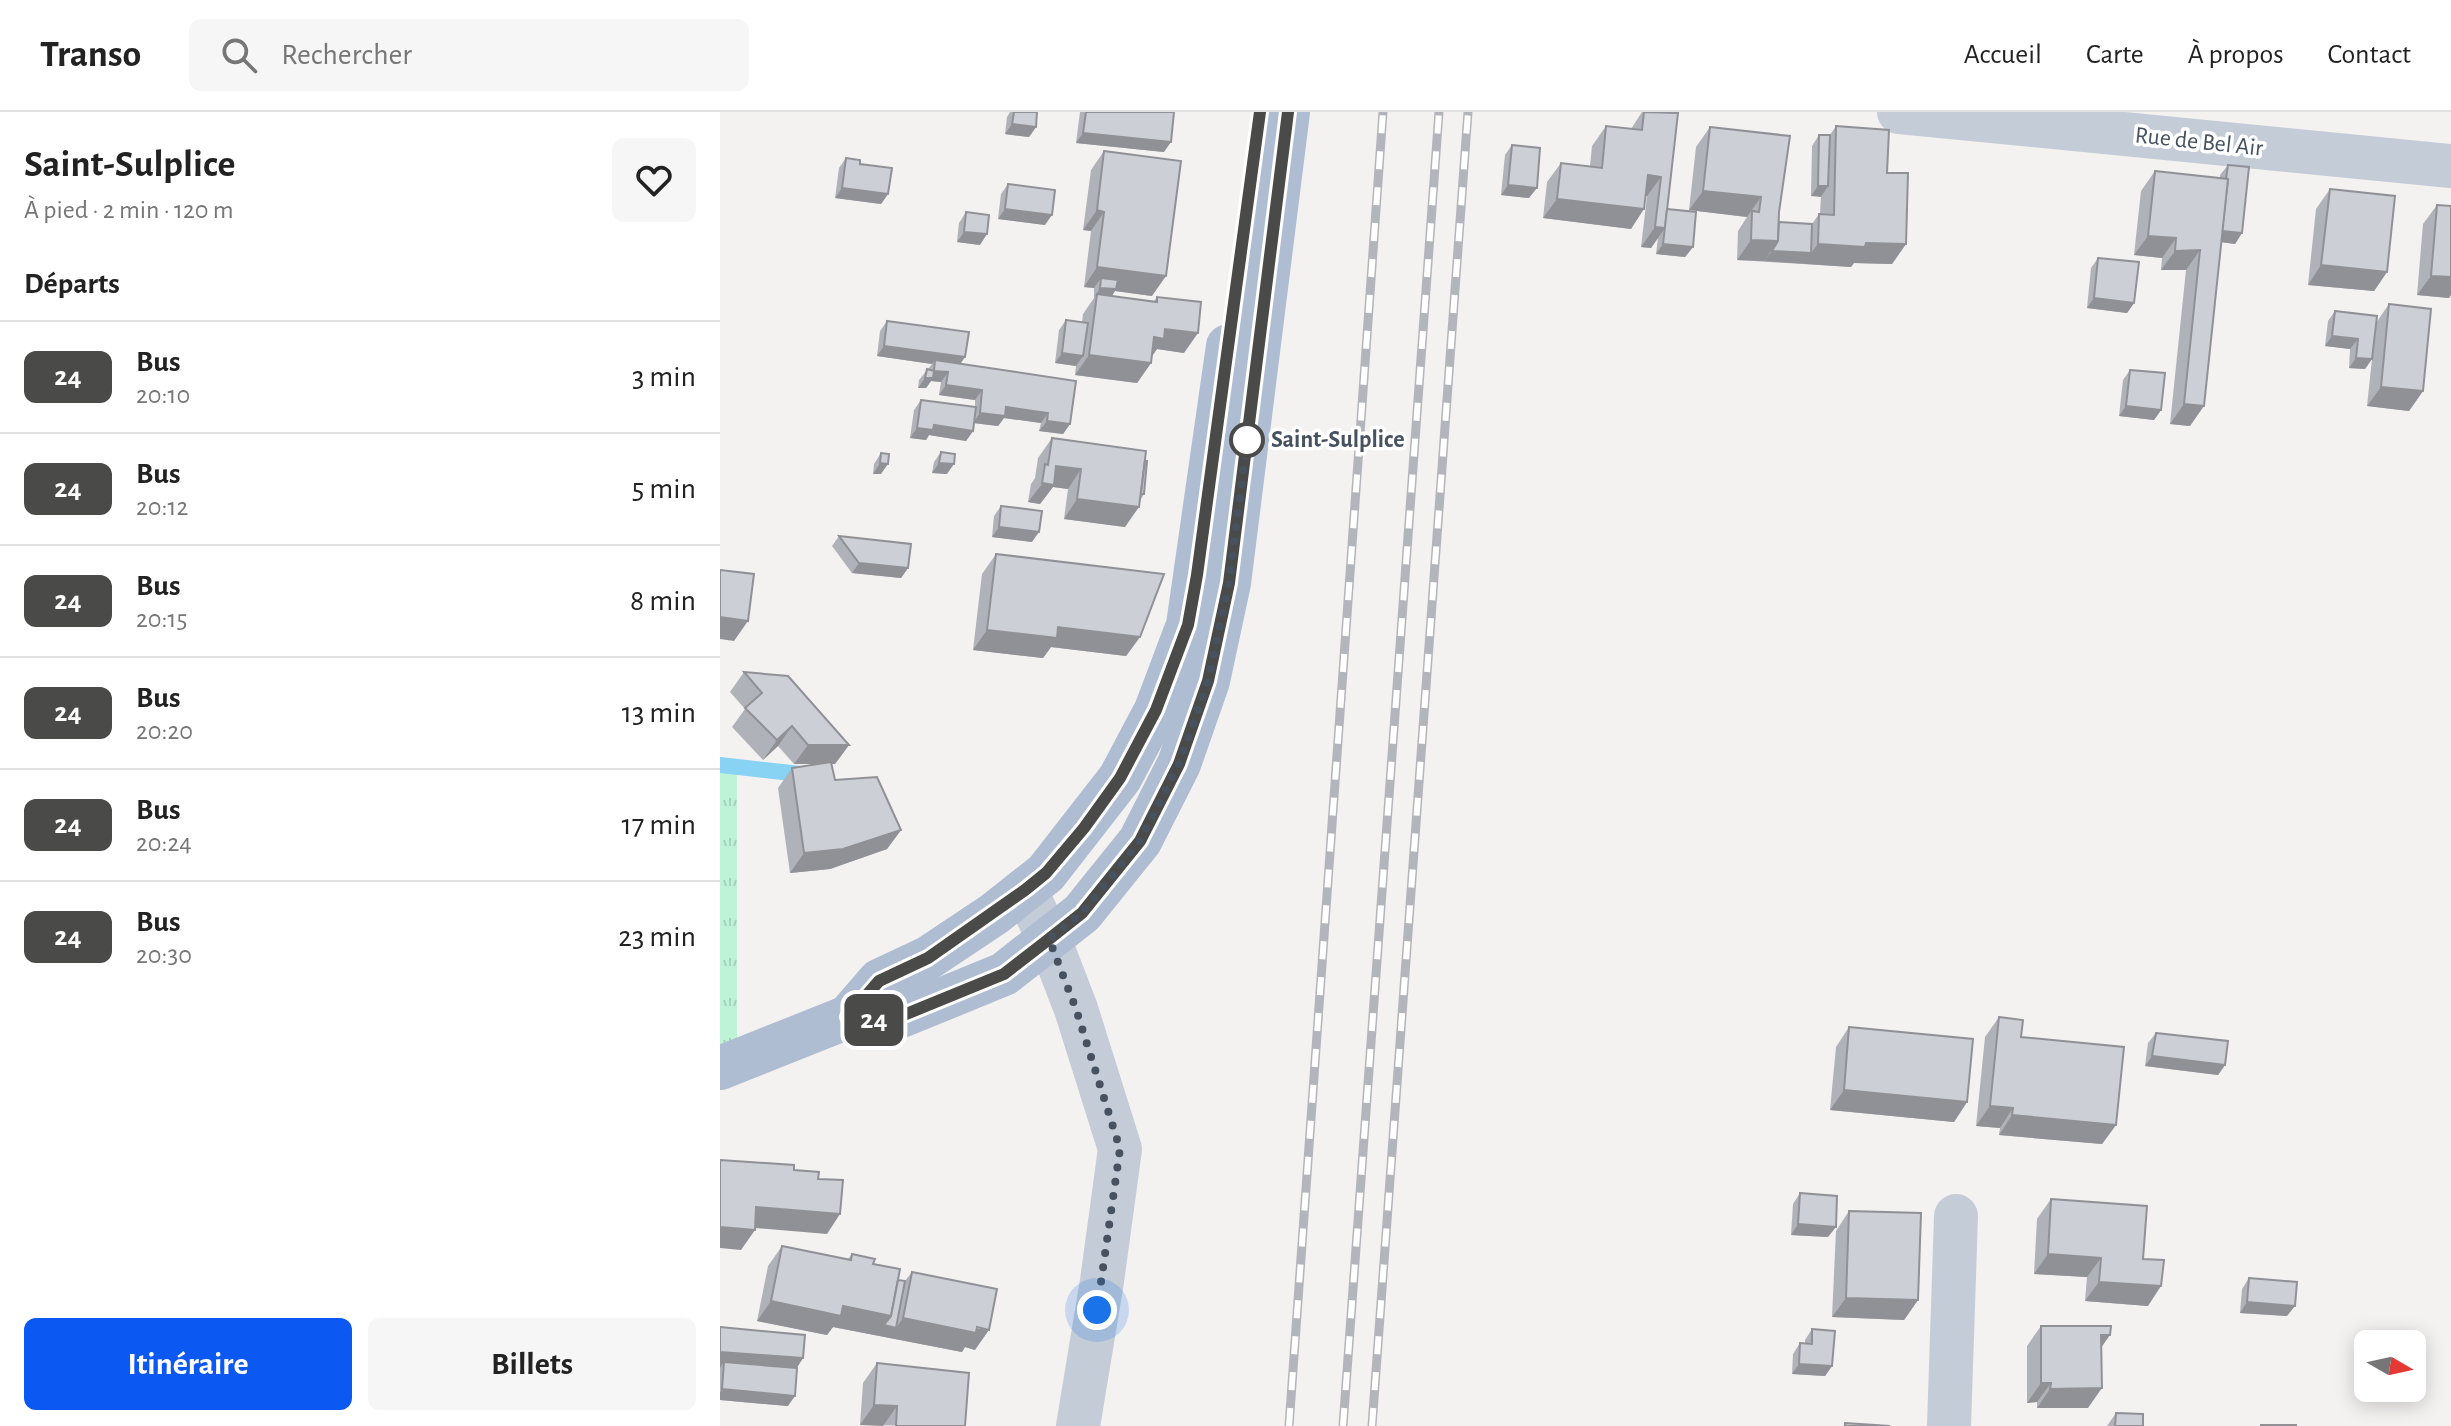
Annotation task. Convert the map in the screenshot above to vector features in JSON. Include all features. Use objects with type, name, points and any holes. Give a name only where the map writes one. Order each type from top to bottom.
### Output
[{"type":"main road","points":[[848,1017],[879,981],[928,958],[1046,873],[1120,778],[1156,710],[1188,625],[1260,112]]},
{"type":"main road","points":[[720,1068],[848,1017],[889,1021],[1004,974],[1082,913],[1140,841],[1179,764],[1208,681],[1229,583],[1288,112]]},
{"type":"street","name":"Rue de Bel Air","points":[[1899,112],[2451,166]]},
{"type":"street","points":[[1025,890],[1049,939],[1076,1009],[1120,1149],[1078,1426]]},
{"type":"street","points":[[1949,1426],[1956,1216]]},
{"type":"green space","points":[[720,772],[737,773],[737,1061],[720,1068]]},
{"type":"building","points":[[1014,112],[1037,112],[1036,127],[1012,124]]},
{"type":"building","points":[[1086,112],[1174,112],[1171,142],[1083,133]]},
{"type":"building","points":[[1644,112],[1678,113],[1665,228],[1655,227],[1661,177],[1648,175],[1644,209],[1557,199],[1561,163],[1602,168],[1606,126],[1642,130]]},
{"type":"building","points":[[1836,126],[1889,130],[1887,173],[1908,173],[1906,244],[1866,243],[1865,247],[1818,244],[1819,214],[1834,215]]},
{"type":"building","points":[[1710,127],[1790,136],[1778,241],[1751,240],[1752,211],[1759,212],[1761,197],[1703,191]]},
{"type":"building","points":[[1819,135],[1830,135],[1828,186],[1818,186]]},
{"type":"building","points":[[1512,145],[1540,148],[1537,188],[1508,185]]},
{"type":"building","points":[[1104,151],[1181,161],[1166,276],[1097,267],[1104,212],[1097,210]]},
{"type":"building","points":[[846,158],[860,160],[860,164],[892,168],[888,194],[842,188]]},
{"type":"building","points":[[2228,165],[2249,167],[2242,233],[2222,231]]},
{"type":"building","points":[[2155,171],[2228,179],[2204,406],[2184,404],[2200,250],[2175,251],[2176,238],[2148,236]]},
{"type":"building","points":[[1008,184],[1055,190],[1052,215],[1005,209]]},
{"type":"building","points":[[2330,189],[2395,196],[2387,272],[2321,265]]},
{"type":"building","points":[[2437,205],[2451,206],[2451,277],[2431,276]]},
{"type":"building","points":[[1667,209],[1696,212],[1693,247],[1663,244]]},
{"type":"building","points":[[966,212],[989,215],[987,234],[964,232]]},
{"type":"building","points":[[1779,222],[1812,224],[1811,253],[1772,251],[1778,241]]},
{"type":"building","points":[[2098,258],[2139,262],[2134,303],[2094,298]]},
{"type":"building","points":[[1101,278],[1118,280],[1116,289],[1100,288]]},
{"type":"building","points":[[1097,294],[1157,302],[1157,297],[1201,302],[1198,333],[1165,329],[1164,339],[1154,337],[1151,363],[1089,355]]},
{"type":"building","points":[[2389,304],[2431,309],[2423,391],[2381,387]]},
{"type":"building","points":[[2335,311],[2377,316],[2372,359],[2356,358],[2358,339],[2332,336]]},
{"type":"building","points":[[1066,320],[1088,323],[1083,356],[1062,353]]},
{"type":"building","points":[[887,321],[969,332],[965,357],[884,346]]},
{"type":"building","points":[[935,360],[1076,381],[1070,424],[1047,421],[1048,413],[1006,407],[1005,416],[980,413],[982,390],[946,385],[948,372],[934,371]]},
{"type":"building","points":[[927,369],[934,371],[933,378],[925,378]]},
{"type":"building","points":[[2130,370],[2165,373],[2161,410],[2126,406]]},
{"type":"building","points":[[921,400],[976,407],[973,431],[934,425],[933,430],[917,428]]},
{"type":"building","points":[[1052,438],[1146,451],[1139,507],[1077,499],[1081,469],[1056,466],[1054,485],[1042,483]]},
{"type":"building","points":[[941,452],[955,454],[954,464],[939,463]]},
{"type":"building","points":[[881,453],[889,454],[888,464],[880,463]]},
{"type":"building","points":[[1145,461],[1144,494],[1141,494]]},
{"type":"building","points":[[1001,506],[1042,511],[1039,532],[999,527]]},
{"type":"building","points":[[839,536],[911,544],[908,568],[859,563]]},
{"type":"building","points":[[996,554],[1164,574],[1140,637],[1058,627],[1057,638],[987,630]]},
{"type":"building","points":[[720,570],[754,574],[748,621],[720,617]]},
{"type":"building","points":[[744,672],[788,676],[849,745],[808,745],[792,726],[777,740],[745,708],[762,693]]},
{"type":"building","points":[[831,762],[835,780],[877,777],[901,830],[843,849],[804,853],[792,768]]},
{"type":"building","points":[[1999,1017],[2023,1020],[2021,1037],[2124,1047],[2116,1125],[2012,1115],[2013,1108],[1990,1106]]},
{"type":"building","points":[[1849,1027],[1973,1039],[1967,1102],[1844,1090]]},
{"type":"building","points":[[2156,1033],[2228,1041],[2225,1065],[2152,1056]]},
{"type":"building","points":[[720,1160],[794,1165],[794,1170],[819,1172],[818,1179],[843,1180],[840,1214],[756,1207],[755,1230],[720,1227]]},
{"type":"building","points":[[1800,1193],[1837,1196],[1836,1227],[1798,1224]]},
{"type":"building","points":[[2051,1199],[2147,1206],[2143,1259],[2164,1260],[2161,1286],[2099,1282],[2101,1258],[2048,1254]]},
{"type":"building","points":[[1849,1211],[1921,1213],[1918,1300],[1846,1298]]},
{"type":"building","points":[[782,1246],[851,1260],[852,1254],[875,1259],[873,1264],[900,1269],[891,1316],[843,1306],[841,1316],[771,1301]]},
{"type":"building","points":[[912,1272],[997,1289],[989,1330],[977,1327],[976,1333],[903,1318]]},
{"type":"building","points":[[2249,1278],[2297,1282],[2295,1306],[2247,1302]]},
{"type":"building","points":[[898,1280],[905,1281],[896,1328],[884,1325],[891,1316]]},
{"type":"building","points":[[2041,1326],[2111,1326],[2110,1335],[2101,1335],[2102,1388],[2050,1389],[2051,1383],[2041,1383]]},
{"type":"building","points":[[720,1327],[805,1335],[803,1358],[720,1352]]},
{"type":"building","points":[[1812,1329],[1835,1331],[1832,1366],[1799,1364],[1800,1343],[1812,1344]]},
{"type":"building","points":[[724,1362],[797,1368],[795,1396],[722,1389]]},
{"type":"building","points":[[877,1363],[969,1373],[965,1426],[896,1426],[897,1406],[874,1405]]},
{"type":"building","points":[[2116,1413],[2143,1414],[2143,1426],[2115,1426]]},
{"type":"building","points":[[1845,1423],[1890,1426],[1845,1426]]},
{"type":"waterway","points":[[720,765],[809,775]]},
{"type":"railway","points":[[1289,1426],[1383,112]]},
{"type":"railway","points":[[1343,1426],[1439,112]]},
{"type":"railway","points":[[1372,1426],[1468,112]]},
{"type":"bus line","name":"24","points":[[1260,112],[1197,575],[1188,625],[1156,710],[1120,778],[1046,873],[994,914],[928,958],[879,981],[848,1017],[889,1021],[1004,974],[1082,913],[1140,841],[1179,764],[1208,681],[1229,583],[1288,112]]},
{"type":"place","name":"Saint-Sulplice","points":[[1247,440]]},
{"type":"route","points":[[1097,1310],[1120,1149],[1076,1009],[1049,939],[1082,913],[1140,841],[1179,764],[1208,681],[1229,583],[1247,440]]}]
